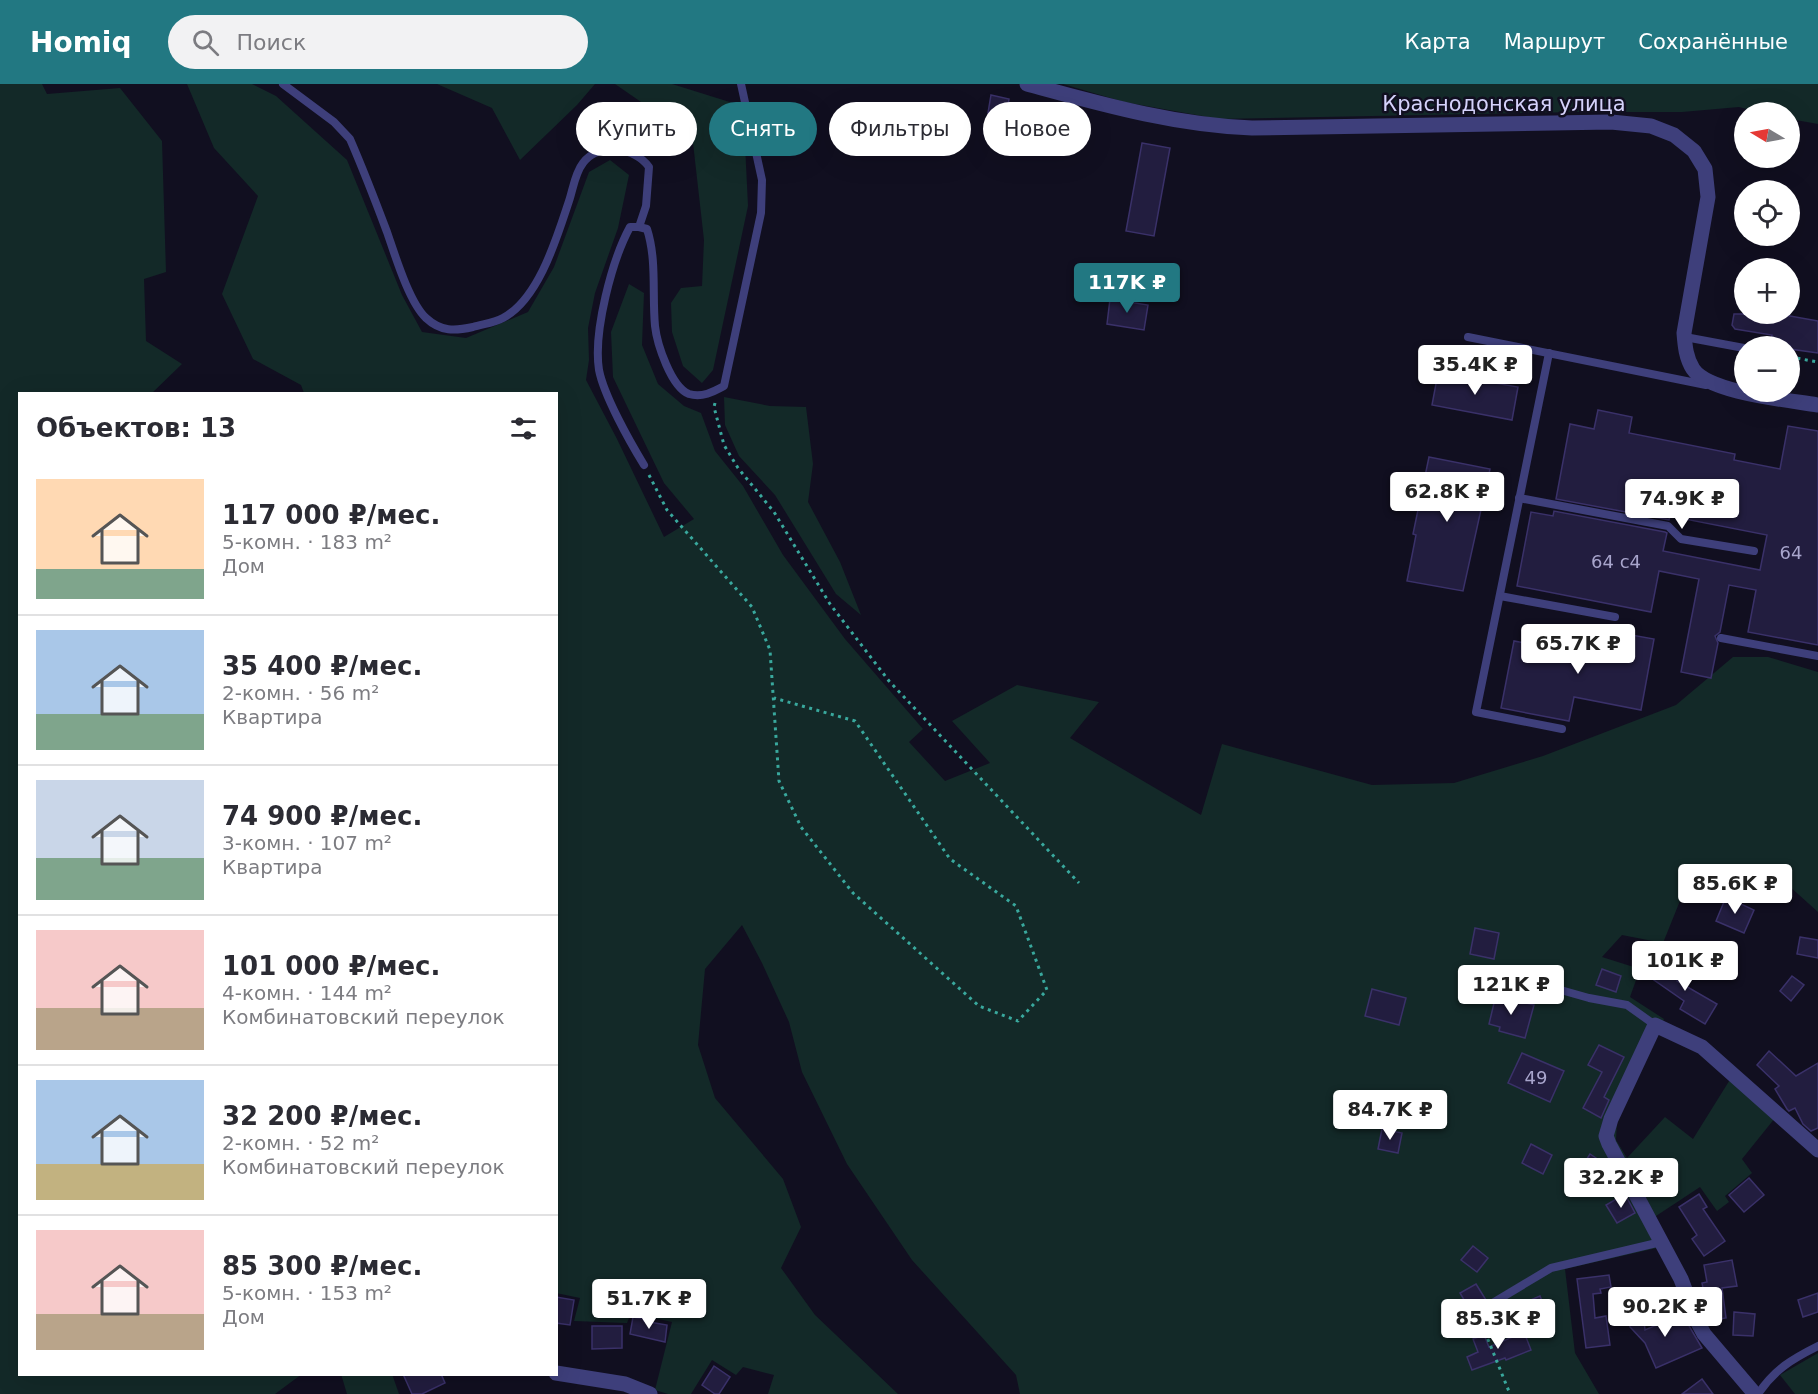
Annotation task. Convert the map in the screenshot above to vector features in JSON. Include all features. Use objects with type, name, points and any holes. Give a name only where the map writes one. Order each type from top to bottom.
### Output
[{"type":"street","name":"Краснодонская улица","points":[[1026,84],[1176,121],[1213,126],[1252,128],[1611,122],[1650,126],[1674,135],[1694,152],[1705,169],[1708,197],[1684,337],[1686,353],[1694,371],[1708,383],[1734,390]]},
{"type":"street","name":"Краснодонская улица","points":[[1800,402],[1818,405]]},
{"type":"street","points":[[1756,1394],[1704,1334],[1681,1280],[1606,1136],[1611,1119],[1654,1025],[1702,1047],[1818,1150]]},
{"type":"street","points":[[558,1373],[625,1384],[650,1394]]},
{"type":"lane","points":[[283,84],[334,122],[350,139],[407,286],[425,317],[447,330],[457,330],[505,317],[537,282],[553,247],[581,165],[590,154],[608,149],[630,153],[643,159],[650,167],[646,206],[639,227]]},
{"type":"lane","points":[[644,465],[613,407],[599,371],[601,318],[609,284],[630,227],[647,230],[651,243],[655,328],[674,381],[688,393],[698,395],[710,394],[724,386],[761,213],[762,180],[741,84]]},
{"type":"lane","points":[[1468,337],[1725,389]]},
{"type":"lane","points":[[1684,337],[1734,346]]},
{"type":"lane","points":[[1549,353],[1476,711],[1562,729]]},
{"type":"lane","points":[[1520,498],[1668,526],[1681,539],[1754,552]]},
{"type":"lane","points":[[1500,596],[1615,616]]},
{"type":"lane","points":[[1721,638],[1818,656]]},
{"type":"lane","points":[[1515,974],[1562,990],[1627,1005],[1654,1025]]},
{"type":"lane","points":[[1481,1322],[1486,1307],[1551,1268],[1661,1242]]},
{"type":"lane","points":[[1756,1394],[1769,1378],[1791,1360],[1818,1346]]},
{"type":"path","points":[[1800,359],[1818,362]]},
{"type":"path","points":[[724,386],[714,407],[724,445],[738,468],[774,512],[830,604],[889,681],[1079,883]]},
{"type":"path","points":[[644,465],[667,510],[752,607],[770,650],[779,781],[801,827],[853,892],[980,1006],[1018,1021],[1047,990],[1016,906],[950,859],[855,721],[774,698]]},
{"type":"path","points":[[1481,1322],[1510,1394]]},
{"type":"green space","points":[[0,84],[42,84],[47,94],[120,88],[162,141],[166,272],[144,279],[146,341],[182,364],[153,392],[18,392],[18,1376],[299,1376],[275,1394],[0,1394]]},
{"type":"green space","points":[[187,84],[252,84],[276,96],[347,160],[402,295],[422,332],[466,338],[528,312],[554,267],[589,172],[610,160],[629,175],[618,228],[595,293],[588,328],[589,360],[586,380],[664,537],[694,519],[664,483],[613,377],[611,332],[629,284],[644,293],[642,345],[658,384],[684,406],[701,413],[715,451],[743,486],[783,555],[845,639],[923,729],[909,742],[945,781],[990,763],[952,721],[1017,685],[1099,702],[1070,738],[1201,815],[1222,744],[1372,785],[1454,783],[1543,756],[1676,705],[1733,657],[1768,657],[1818,672],[1818,912],[1788,885],[1726,865],[1688,881],[1663,943],[1622,935],[1602,957],[1640,969],[1630,997],[1664,1019],[1617,1122],[1616,1140],[1627,1158],[1665,1117],[1693,1139],[1731,1078],[1775,1118],[1742,1159],[1752,1173],[1725,1196],[1729,1202],[1717,1211],[1700,1187],[1656,1216],[1661,1247],[1565,1269],[1575,1353],[1599,1394],[1020,1394],[1016,1375],[912,1260],[847,1164],[802,1072],[789,1022],[742,925],[705,969],[698,1045],[715,1098],[783,1179],[801,1227],[781,1268],[815,1315],[898,1394],[768,1394],[774,1375],[743,1367],[736,1375],[712,1360],[691,1394],[668,1394],[655,1390],[672,1322],[631,1313],[627,1323],[574,1321],[580,1298],[558,1293],[558,392],[304,392],[301,385],[253,359],[222,294],[258,196],[214,148]]},
{"type":"green space","points":[[437,84],[595,84],[580,102],[576,102],[576,106],[520,160],[492,108]]},
{"type":"green space","points":[[615,84],[672,84],[730,102],[709,102],[709,156],[746,156],[748,206],[713,370],[702,383],[683,366],[672,332],[671,303],[681,288],[702,286],[704,240],[694,156],[697,156],[697,102],[641,102]]},
{"type":"green space","points":[[1063,84],[1818,84],[1818,124],[1800,121],[1800,102],[1734,102],[1734,107],[1682,112],[1219,119],[1124,102]]},
{"type":"green space","points":[[724,397],[770,406],[806,407],[813,464],[808,502],[840,562],[861,615],[836,594],[775,495],[739,456],[725,425]]},
{"type":"green space","points":[[1818,1353],[1818,1394],[1795,1394],[1780,1375]]},
{"type":"green space","points":[[342,1376],[393,1376],[399,1394],[347,1394]]},
{"type":"building","points":[[991,95],[1009,99],[1008,102],[990,102]]},
{"type":"building","points":[[1142,143],[1170,148],[1154,236],[1126,231]]},
{"type":"building","points":[[1110,299],[1148,305],[1144,330],[1107,324]]},
{"type":"building","points":[[1734,314],[1734,324],[1800,324],[1800,318],[1818,321],[1818,353],[1800,350],[1800,336],[1772,336],[1735,329],[1732,325]]},
{"type":"building","points":[[1438,373],[1518,387],[1512,420],[1432,405]]},
{"type":"building","points":[[1598,410],[1632,417],[1629,433],[1735,454],[1734,460],[1780,469],[1788,426],[1818,431],[1818,645],[1748,632],[1756,590],[1729,585],[1720,632],[1715,636],[1718,643],[1711,678],[1681,672],[1699,579],[1659,571],[1651,612],[1517,586],[1531,512],[1553,516],[1554,511],[1665,532],[1667,533],[1663,551],[1760,570],[1767,535],[1670,516],[1669,520],[1556,499],[1570,424],[1594,429]]},
{"type":"building","points":[[1429,457],[1490,469],[1463,591],[1407,581],[1416,535],[1413,534]]},
{"type":"building","points":[[1587,627],[1654,639],[1641,710],[1574,697],[1569,721],[1501,708],[1514,641],[1582,654]]},
{"type":"building","points":[[1726,897],[1754,910],[1744,933],[1716,921]]},
{"type":"building","points":[[1475,928],[1499,933],[1494,959],[1470,954]]},
{"type":"building","points":[[1800,937],[1818,940],[1818,958],[1797,954]]},
{"type":"building","points":[[1668,958],[1685,969],[1677,981],[1717,1004],[1705,1024],[1680,1009],[1684,1001],[1654,980]]},
{"type":"building","points":[[1602,969],[1621,976],[1616,992],[1596,985]]},
{"type":"building","points":[[1792,976],[1804,985],[1791,1001],[1780,991]]},
{"type":"building","points":[[1372,989],[1406,998],[1399,1025],[1365,1016]]},
{"type":"building","points":[[1496,995],[1534,1005],[1525,1038],[1499,1031],[1500,1027],[1489,1024]]},
{"type":"building","points":[[1599,1045],[1624,1057],[1604,1097],[1609,1100],[1601,1118],[1583,1108],[1602,1072],[1588,1065]]},
{"type":"building","points":[[1769,1051],[1796,1076],[1818,1063],[1818,1128],[1811,1131],[1803,1124],[1795,1108],[1789,1111],[1787,1109],[1775,1089],[1779,1086],[1757,1065]]},
{"type":"building","points":[[1522,1053],[1564,1071],[1550,1102],[1508,1083]]},
{"type":"building","points":[[1382,1129],[1402,1133],[1398,1153],[1378,1149]]},
{"type":"building","points":[[1531,1144],[1552,1155],[1543,1174],[1522,1163]]},
{"type":"building","points":[[1590,1154],[1613,1171],[1604,1184],[1581,1168]]},
{"type":"building","points":[[1749,1178],[1764,1195],[1744,1212],[1729,1195]]},
{"type":"building","points":[[1625,1194],[1635,1213],[1617,1223],[1606,1205]]},
{"type":"building","points":[[1699,1194],[1707,1207],[1703,1209],[1725,1241],[1704,1256],[1692,1239],[1697,1235],[1679,1207]]},
{"type":"building","points":[[1473,1246],[1488,1258],[1477,1272],[1461,1260]]},
{"type":"building","points":[[1732,1260],[1737,1286],[1722,1288],[1726,1318],[1708,1321],[1705,1316],[1703,1298],[1705,1298],[1702,1283],[1707,1282],[1704,1265]]},
{"type":"building","points":[[1609,1275],[1611,1287],[1600,1289],[1601,1293],[1593,1294],[1595,1318],[1606,1316],[1610,1345],[1586,1348],[1577,1279]]},
{"type":"building","points":[[1476,1284],[1486,1300],[1470,1310],[1460,1293]]},
{"type":"building","points":[[1818,1293],[1818,1312],[1803,1317],[1798,1300]]},
{"type":"building","points":[[1540,1296],[1549,1319],[1530,1327],[1521,1304]]},
{"type":"building","points":[[558,1297],[574,1300],[570,1325],[558,1323]]},
{"type":"building","points":[[1643,1309],[1645,1330],[1678,1316],[1688,1324],[1702,1348],[1656,1368],[1645,1343],[1630,1327],[1628,1310]]},
{"type":"building","points":[[1734,1312],[1755,1314],[1753,1336],[1733,1335]]},
{"type":"building","points":[[633,1317],[667,1325],[665,1342],[630,1334]]},
{"type":"building","points":[[592,1326],[622,1326],[622,1348],[592,1349]]},
{"type":"building","points":[[1524,1332],[1531,1350],[1472,1370],[1467,1357],[1478,1352],[1473,1339],[1484,1335],[1489,1347]]},
{"type":"building","points":[[714,1366],[730,1377],[719,1394],[715,1394],[702,1385]]},
{"type":"building","points":[[404,1376],[442,1376],[445,1383],[422,1394],[412,1394]]},
{"type":"building","points":[[1702,1379],[1713,1394],[1682,1394]]}]
